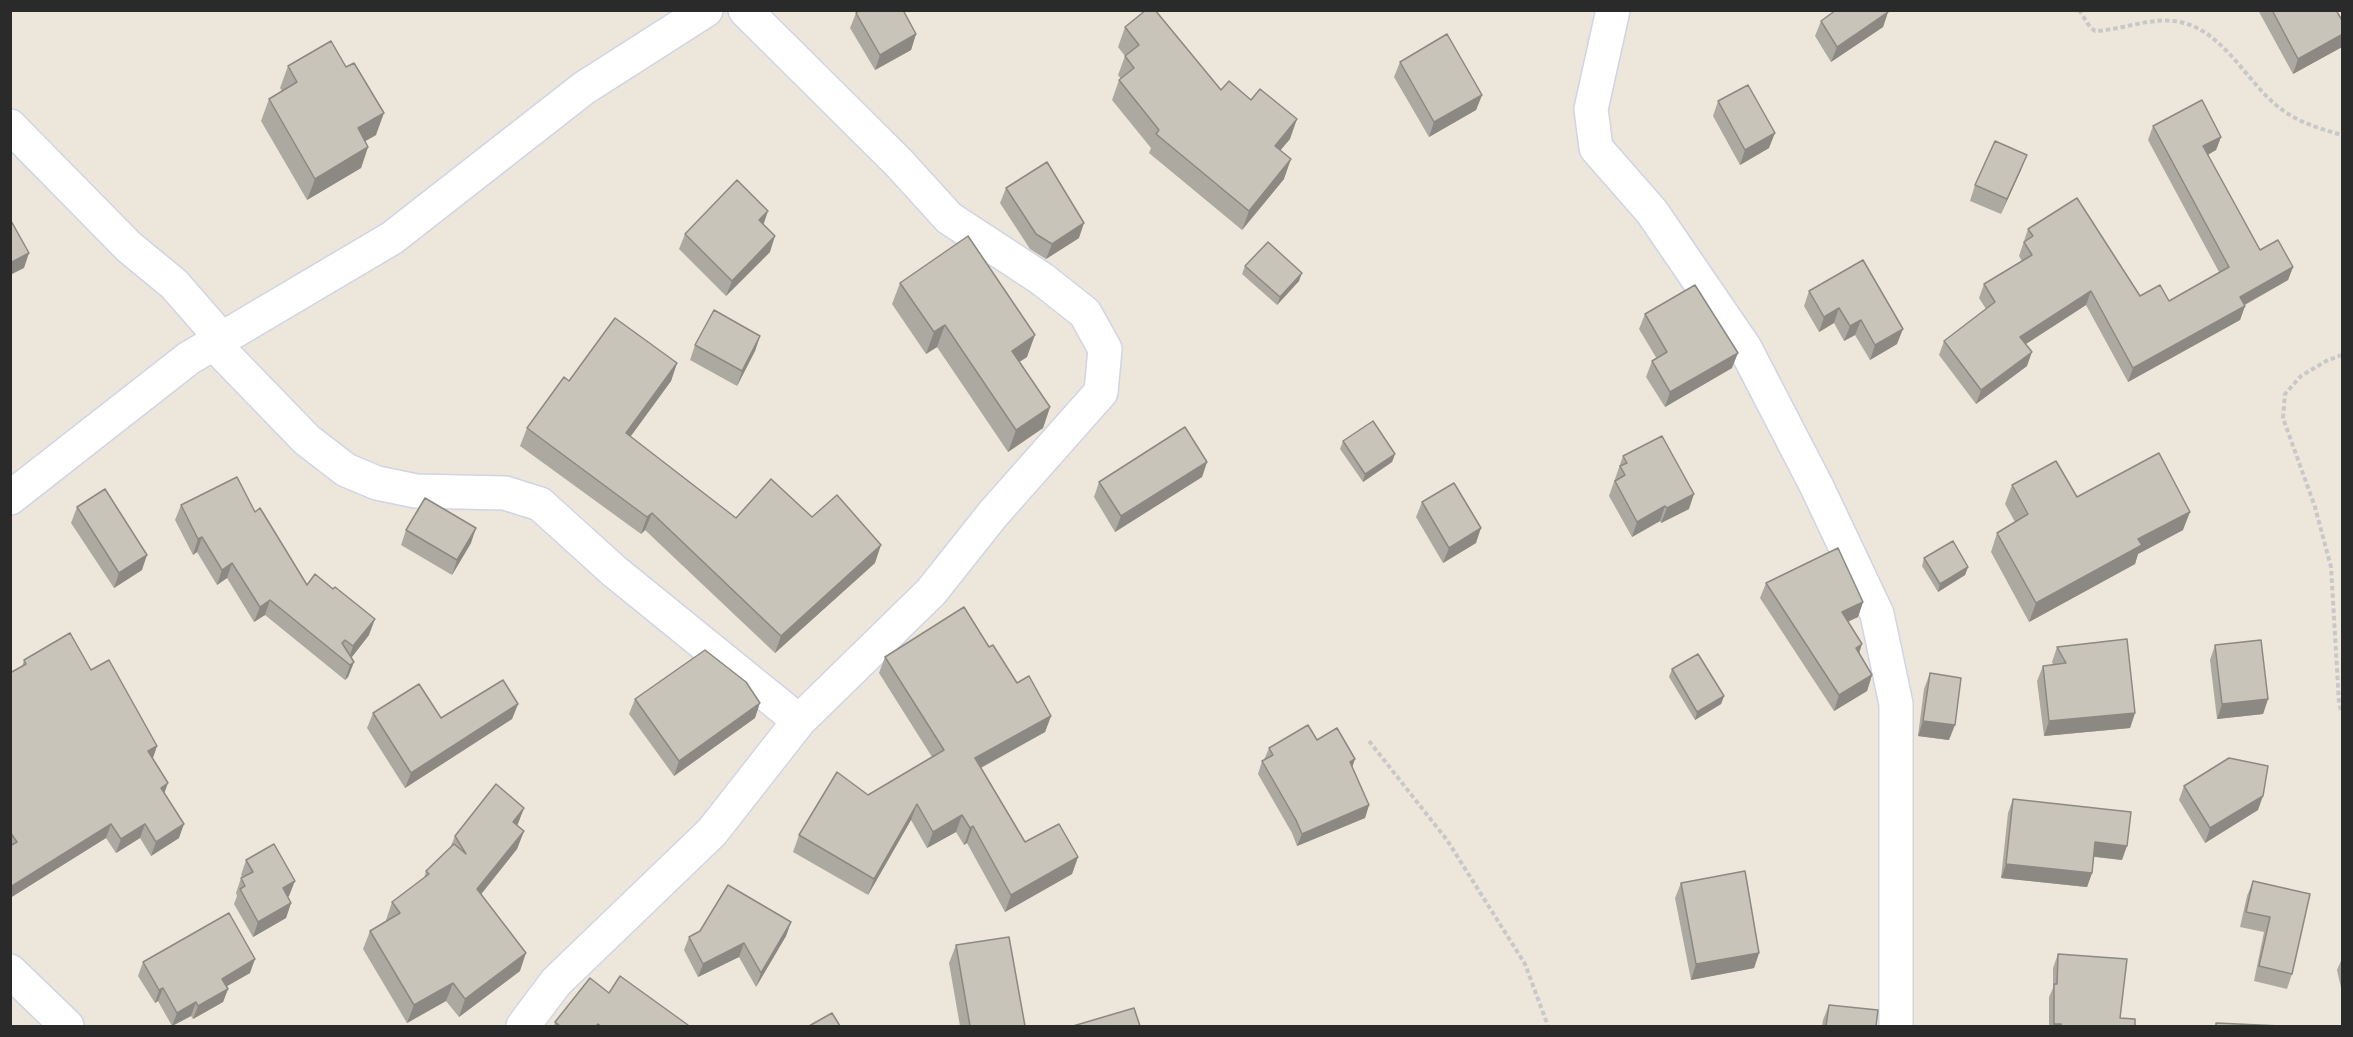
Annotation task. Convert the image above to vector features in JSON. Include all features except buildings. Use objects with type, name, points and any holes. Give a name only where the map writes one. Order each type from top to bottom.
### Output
[{"type":"street","points":[[10,498],[189,358],[392,238],[584,88],[706,10]]},
{"type":"street","points":[[523,1026],[556,982],[712,832],[800,721],[931,592],[993,514],[1101,392],[1106,349],[1085,313],[1042,279],[949,218],[899,163],[745,10]]},
{"type":"street","points":[[1613,10],[1591,110],[1596,147],[1652,212],[1745,348],[1817,487],[1877,614],[1896,704],[1896,1026]]},
{"type":"street","points":[[10,126],[129,248],[174,284],[218,341],[307,440],[346,470],[377,483],[416,491],[505,493],[540,504],[614,571],[800,721]]},
{"type":"street","points":[[10,971],[67,1026]]},
{"type":"path","points":[[2079,10],[2090,27],[2096,31],[2174,21],[2196,28],[2216,41],[2281,109],[2306,125],[2343,135]]},
{"type":"path","points":[[2343,356],[2328,360],[2301,376],[2285,394],[2283,418],[2314,507],[2331,567],[2339,703],[2343,712]]},
{"type":"path","points":[[1370,741],[1447,840],[1520,954],[1526,964],[1548,1026]]}]
